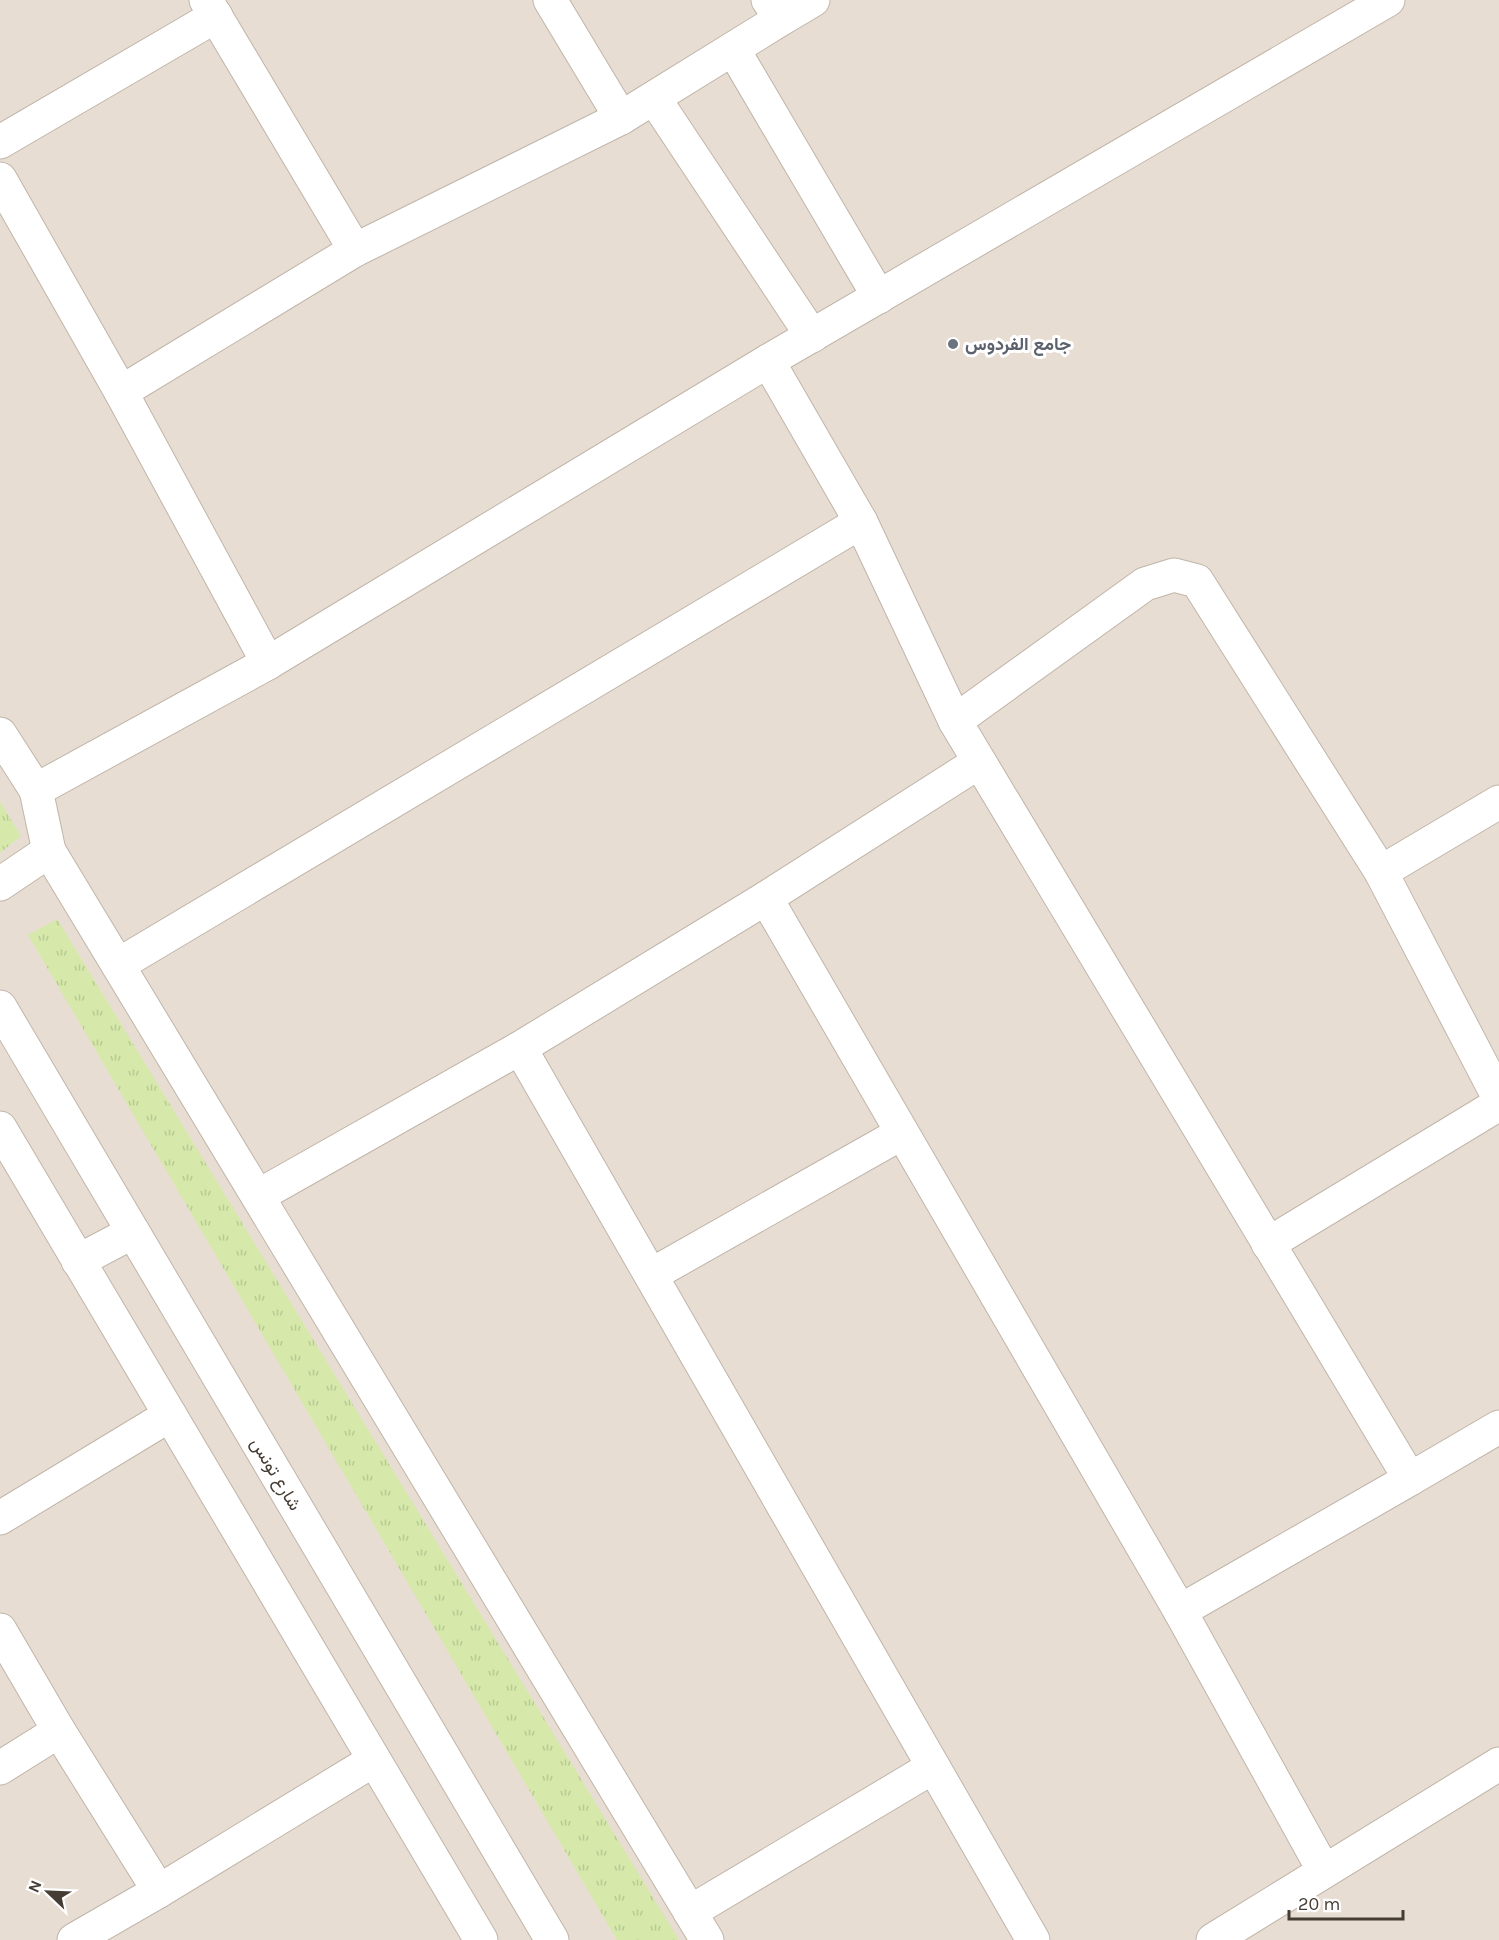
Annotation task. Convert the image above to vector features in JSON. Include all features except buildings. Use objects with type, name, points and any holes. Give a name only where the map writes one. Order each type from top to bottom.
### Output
[{"type":"street","points":[[550,0],[621,118]]},
{"type":"street","points":[[121,392],[355,250],[621,118],[733,49],[774,10],[813,0]]},
{"type":"street","points":[[36,790],[268,663],[768,361],[1388,0]]},
{"type":"street","points":[[0,142],[211,8],[355,250]]},
{"type":"street","points":[[733,49],[879,297]]},
{"type":"street","points":[[654,98],[812,336]]},
{"type":"street","points":[[0,179],[121,392],[268,663]]},
{"type":"street","points":[[768,361],[861,522],[955,721],[1410,1479]]},
{"type":"street","points":[[118,965],[861,522]]},
{"type":"street","points":[[955,721],[1145,584],[1174,575],[1197,581],[1381,872],[1499,1098]]},
{"type":"street","points":[[0,734],[36,790],[49,851],[707,1940]]},
{"type":"street","points":[[258,1196],[520,1048],[766,898],[979,762]]},
{"type":"street","points":[[1381,872],[1499,802]]},
{"type":"street","points":[[0,884],[49,851]]},
{"type":"street","points":[[766,898],[1180,1611],[1324,1871]]},
{"type":"street","name":"شارع تونس","points":[[0,1007],[552,1940]]},
{"type":"street","points":[[520,1048],[1033,1940]]},
{"type":"street","points":[[1268,1244],[1499,1104]]},
{"type":"street","points":[[0,1128],[481,1940]]},
{"type":"street","points":[[651,1275],[902,1133]]},
{"type":"street","points":[[78,1261],[133,1232]]},
{"type":"street","points":[[0,1518],[170,1415]]},
{"type":"street","points":[[1180,1611],[1499,1427]]},
{"type":"street","points":[[0,1630],[59,1731],[159,1891]]},
{"type":"street","points":[[0,1768],[59,1731]]},
{"type":"street","points":[[74,1940],[375,1760]]},
{"type":"street","points":[[1213,1940],[1499,1764]]},
{"type":"street","points":[[690,1912],[933,1767]]},
{"type":"shaded area","points":[[0,0],[1499,0],[1499,1940],[0,1940]]},
{"type":"green space","points":[[0,802],[21,836],[0,853]]},
{"type":"green space","points":[[57,919],[679,1940],[617,1940],[28,935]]},
{"type":"place","name":"جامع الفردوس","points":[[953,344]]}]
